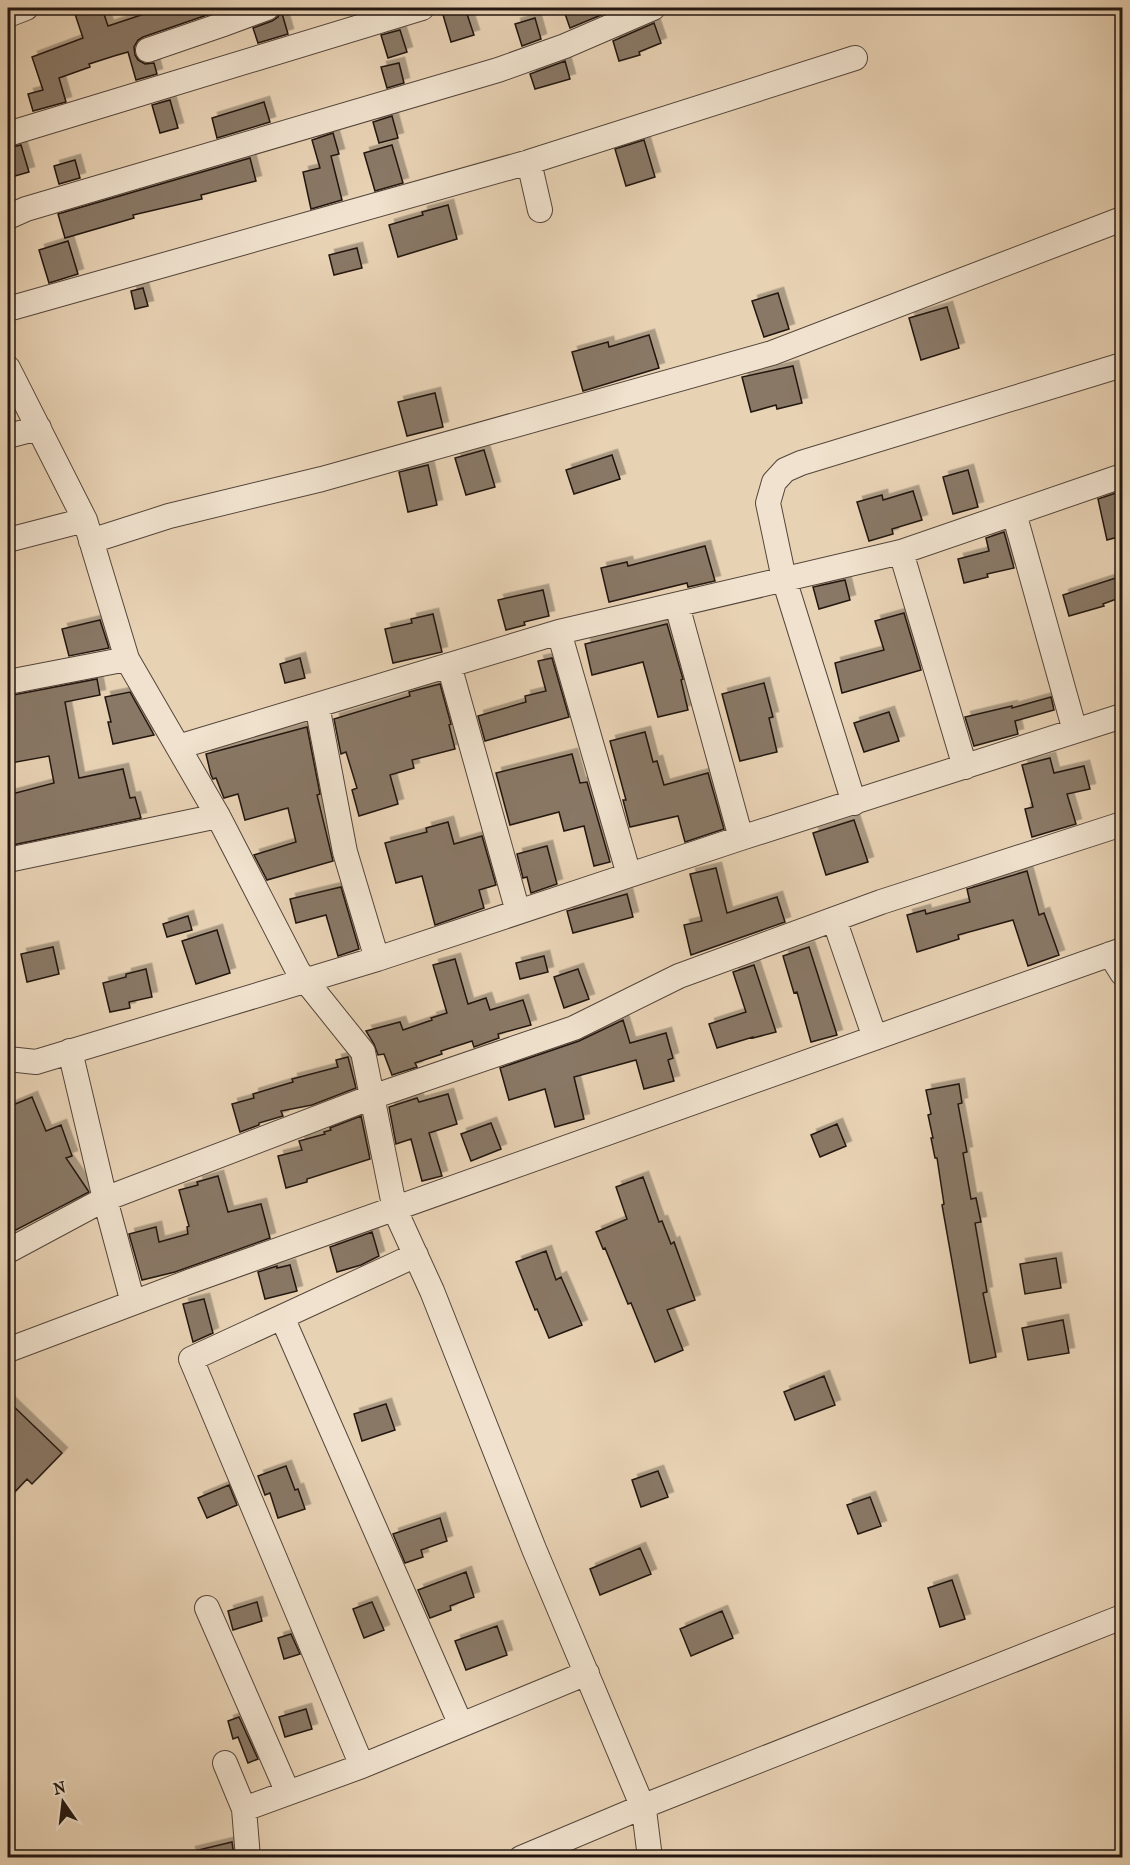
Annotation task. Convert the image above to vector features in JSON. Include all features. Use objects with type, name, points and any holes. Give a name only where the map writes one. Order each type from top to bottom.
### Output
[{"type":"street","points":[[8,15],[26,8]]},
{"type":"street","points":[[148,50],[218,16],[267,8]]},
{"type":"street","points":[[8,134],[422,8]]},
{"type":"street","points":[[8,217],[26,209],[498,70],[565,46],[653,8]]},
{"type":"street","points":[[8,309],[529,162],[855,58]]},
{"type":"street","points":[[529,162],[540,210]]},
{"type":"street","points":[[8,540],[88,530],[169,516],[322,479],[772,353],[1122,219]]},
{"type":"street","points":[[854,803],[784,579],[768,503],[774,483],[784,470],[1122,365]]},
{"type":"street","points":[[8,368],[88,530],[127,658],[218,816],[298,971],[363,1052],[395,1210],[432,1291],[534,1549],[643,1807],[650,1857]]},
{"type":"street","points":[[8,436],[39,428]]},
{"type":"street","points":[[178,747],[559,632],[901,552],[1122,476]]},
{"type":"street","points":[[1014,513],[1074,731]]},
{"type":"street","points":[[901,552],[965,767]]},
{"type":"street","points":[[676,604],[741,838]]},
{"type":"street","points":[[559,632],[629,875]]},
{"type":"street","points":[[8,682],[127,658]]},
{"type":"street","points":[[449,665],[518,912]]},
{"type":"street","points":[[317,705],[345,852],[377,959]]},
{"type":"street","points":[[8,1059],[36,1062],[306,981],[1122,716]]},
{"type":"street","points":[[8,860],[218,816]]},
{"type":"street","points":[[8,1251],[105,1199],[372,1097],[574,1028],[679,976],[834,919],[1122,824]]},
{"type":"street","points":[[834,919],[875,1038]]},
{"type":"street","points":[[8,1350],[133,1303],[875,1038],[1118,959]]},
{"type":"street","points":[[70,1051],[105,1199],[133,1303]]},
{"type":"street","points":[[362,1766],[191,1359],[416,1255]]},
{"type":"street","points":[[282,1317],[461,1725]]},
{"type":"street","points":[[207,1608],[288,1793]]},
{"type":"street","points":[[520,1857],[1122,1617]]},
{"type":"street","points":[[244,1809],[362,1766],[587,1673]]},
{"type":"street","points":[[225,1762],[244,1809],[248,1857]]},
{"type":"building","points":[[73,8],[102,8],[108,26],[162,8],[208,8],[210,14],[138,40],[134,47],[135,55],[145,64],[154,63],[157,74],[136,80],[128,52],[114,56],[89,64],[90,67],[59,78],[66,102],[33,111],[28,94],[43,90],[32,57],[83,38]]},
{"type":"building","points":[[441,8],[465,8],[474,35],[451,42]]},
{"type":"building","points":[[563,8],[618,8],[570,28]]},
{"type":"building","points":[[281,10],[288,34],[258,43],[253,28],[272,21],[278,17]]},
{"type":"building","points":[[535,18],[541,39],[522,46],[515,24]]},
{"type":"building","points":[[654,23],[661,43],[639,52],[640,55],[619,61],[613,41]]},
{"type":"building","points":[[400,30],[407,52],[388,58],[381,35]]},
{"type":"building","points":[[565,61],[570,79],[535,89],[530,74]]},
{"type":"building","points":[[399,63],[404,83],[387,88],[381,67]]},
{"type":"building","points":[[170,100],[178,128],[160,133],[152,105]]},
{"type":"building","points":[[264,102],[270,122],[217,138],[212,118]]},
{"type":"building","points":[[392,116],[398,138],[379,143],[373,122]]},
{"type":"building","points":[[333,133],[339,154],[331,156],[342,200],[311,209],[303,172],[320,168],[312,140]]},
{"type":"building","points":[[644,140],[655,177],[626,186],[615,149]]},
{"type":"building","points":[[21,145],[29,172],[8,178],[8,148]]},
{"type":"building","points":[[392,145],[403,183],[375,191],[364,153]]},
{"type":"building","points":[[250,158],[256,181],[201,195],[202,199],[133,215],[134,218],[65,238],[58,214]]},
{"type":"building","points":[[75,160],[80,178],[59,184],[54,166]]},
{"type":"building","points":[[448,205],[457,239],[398,257],[389,225]]},
{"type":"building","points":[[68,241],[78,274],[49,283],[39,250]]},
{"type":"building","points":[[357,248],[362,268],[334,275],[329,255]]},
{"type":"building","points":[[143,288],[148,306],[135,309],[131,291]]},
{"type":"building","points":[[778,293],[789,329],[764,337],[752,301]]},
{"type":"building","points":[[947,307],[959,348],[921,360],[909,318]]},
{"type":"building","points":[[649,335],[659,368],[583,391],[572,352],[608,342],[609,347]]},
{"type":"building","points":[[793,366],[802,403],[777,409],[776,405],[751,412],[742,377]]},
{"type":"building","points":[[435,393],[443,427],[407,436],[398,402]]},
{"type":"building","points":[[484,450],[495,487],[466,495],[455,458]]},
{"type":"building","points":[[612,455],[620,479],[574,494],[566,470]]},
{"type":"building","points":[[428,465],[437,505],[408,512],[399,472]]},
{"type":"building","points":[[968,470],[978,507],[953,514],[943,477]]},
{"type":"building","points":[[913,491],[922,520],[892,529],[893,534],[869,541],[857,502],[882,495],[883,500]]},
{"type":"building","points":[[1122,491],[1122,536],[1107,540],[1098,499]]},
{"type":"building","points":[[1004,532],[1014,568],[987,574],[988,577],[964,583],[958,559],[989,551],[986,538]]},
{"type":"building","points":[[705,546],[715,581],[688,587],[687,583],[609,602],[601,568],[627,562],[628,566]]},
{"type":"building","points":[[1122,576],[1122,597],[1103,604],[1104,606],[1069,616],[1063,595]]},
{"type":"building","points":[[845,580],[850,600],[819,609],[813,587]]},
{"type":"building","points":[[543,590],[549,616],[524,622],[525,625],[506,630],[498,600]]},
{"type":"building","points":[[904,613],[921,670],[842,693],[835,663],[884,650],[875,621]]},
{"type":"building","points":[[433,614],[442,652],[393,663],[385,629],[412,623],[411,619]]},
{"type":"building","points":[[100,620],[109,648],[69,656],[62,629]]},
{"type":"building","points":[[667,624],[683,679],[681,680],[688,710],[658,717],[643,662],[592,675],[585,644]]},
{"type":"building","points":[[300,658],[305,678],[285,683],[280,664]]},
{"type":"building","points":[[552,658],[569,717],[485,741],[478,716],[526,702],[525,696],[546,691],[538,661]]},
{"type":"building","points":[[97,679],[100,695],[65,702],[79,778],[123,769],[130,798],[135,797],[141,818],[8,846],[8,795],[54,783],[49,756],[11,763],[8,747],[8,696]]},
{"type":"building","points":[[764,683],[773,717],[769,718],[777,752],[740,761],[722,694]]},
{"type":"building","points":[[440,684],[455,749],[412,760],[414,768],[390,775],[398,804],[359,816],[352,790],[357,788],[346,752],[341,754],[334,719],[410,696],[409,692]]},
{"type":"building","points":[[130,692],[154,735],[113,744],[105,697]]},
{"type":"building","points":[[1051,697],[1054,710],[1015,721],[1018,734],[974,746],[965,717],[1012,706],[1012,708]]},
{"type":"building","points":[[889,712],[899,741],[864,752],[854,723]]},
{"type":"building","points":[[307,727],[320,794],[317,795],[333,861],[267,880],[254,855],[296,842],[288,808],[245,820],[238,794],[224,798],[216,778],[213,779],[211,775],[206,754]]},
{"type":"building","points":[[645,732],[653,762],[657,761],[664,785],[708,773],[724,829],[685,842],[678,816],[630,827],[623,800],[626,800],[610,741]]},
{"type":"building","points":[[572,754],[580,783],[587,782],[610,862],[594,866],[584,826],[564,831],[559,812],[510,825],[496,773]]},
{"type":"building","points":[[1050,758],[1054,773],[1084,766],[1090,789],[1067,794],[1076,824],[1032,837],[1025,809],[1033,807],[1022,765]]},
{"type":"building","points":[[854,820],[868,862],[826,875],[813,833]]},
{"type":"building","points":[[448,822],[454,844],[482,836],[496,885],[479,890],[484,908],[435,925],[422,876],[396,883],[385,843],[427,832],[426,828]]},
{"type":"building","points":[[547,846],[557,884],[531,893],[527,877],[523,878],[517,854]]},
{"type":"building","points":[[716,868],[727,913],[777,897],[785,922],[691,955],[684,925],[702,921],[690,874]]},
{"type":"building","points":[[1027,871],[1039,915],[1044,913],[1059,955],[1028,966],[1013,920],[958,935],[959,939],[917,952],[907,915],[925,910],[926,914],[970,902],[967,889]]},
{"type":"building","points":[[341,887],[359,949],[338,956],[326,915],[296,923],[290,899]]},
{"type":"building","points":[[627,894],[633,917],[573,933],[567,911]]},
{"type":"building","points":[[188,916],[192,930],[167,937],[163,924]]},
{"type":"building","points":[[217,930],[230,973],[196,984],[182,941]]},
{"type":"building","points":[[53,947],[59,974],[27,982],[21,954]]},
{"type":"building","points":[[809,947],[837,1035],[811,1042],[797,992],[794,993],[783,956]]},
{"type":"building","points":[[544,956],[548,972],[520,979],[516,963]]},
{"type":"building","points":[[455,959],[468,1004],[486,998],[490,1010],[523,1000],[531,1025],[498,1034],[499,1038],[474,1047],[472,1041],[441,1051],[442,1054],[415,1063],[417,1067],[392,1075],[384,1054],[378,1055],[366,1031],[400,1022],[403,1030],[447,1013],[433,965]]},
{"type":"building","points":[[754,965],[776,1032],[717,1048],[709,1024],[746,1012],[733,972]]},
{"type":"building","points":[[146,969],[152,997],[129,1002],[130,1008],[110,1012],[103,983]]},
{"type":"building","points":[[578,969],[589,999],[564,1008],[554,977]]},
{"type":"building","points":[[623,1020],[630,1043],[666,1033],[673,1058],[668,1060],[674,1081],[644,1089],[636,1060],[574,1077],[584,1119],[555,1127],[545,1089],[509,1100],[500,1068],[579,1041]]},
{"type":"building","points":[[348,1057],[356,1088],[312,1105],[281,1111],[283,1116],[259,1123],[259,1125],[240,1132],[232,1104],[254,1098],[253,1094],[293,1082],[292,1079],[338,1067],[336,1060]]},
{"type":"building","points":[[959,1084],[962,1103],[958,1104],[967,1152],[963,1153],[971,1199],[976,1198],[981,1222],[975,1223],[987,1292],[983,1293],[996,1357],[970,1363],[942,1205],[944,1204],[937,1158],[935,1158],[931,1138],[933,1138],[928,1115],[931,1114],[926,1090]]},
{"type":"building","points":[[448,1094],[457,1124],[429,1133],[442,1176],[422,1181],[411,1139],[396,1144],[389,1107],[417,1098],[419,1102]]},
{"type":"building","points":[[32,1097],[46,1131],[61,1125],[72,1156],[66,1158],[89,1192],[14,1231],[8,1219],[8,1107]]},
{"type":"building","points":[[361,1116],[370,1159],[286,1188],[278,1156],[302,1150],[299,1141],[325,1134],[324,1132],[331,1130],[330,1128]]},
{"type":"building","points":[[491,1123],[501,1149],[471,1161],[461,1134]]},
{"type":"building","points":[[837,1124],[846,1146],[820,1157],[811,1135]]},
{"type":"building","points":[[218,1176],[228,1212],[261,1204],[270,1238],[175,1272],[142,1280],[129,1234],[156,1227],[159,1242],[188,1234],[187,1227],[189,1226],[179,1190]]},
{"type":"building","points":[[643,1177],[659,1222],[662,1221],[671,1244],[674,1242],[695,1300],[667,1310],[683,1350],[655,1362],[631,1303],[628,1304],[596,1232],[627,1219],[616,1187]]},
{"type":"building","points":[[372,1232],[379,1256],[361,1265],[337,1272],[330,1247]]},
{"type":"building","points":[[546,1251],[556,1280],[561,1277],[582,1325],[549,1338],[516,1262]]},
{"type":"building","points":[[1056,1258],[1061,1288],[1025,1294],[1020,1264]]},
{"type":"building","points":[[290,1265],[297,1291],[265,1299],[258,1272],[277,1266],[277,1268]]},
{"type":"building","points":[[204,1299],[213,1333],[193,1342],[183,1304]]},
{"type":"building","points":[[1063,1320],[1069,1353],[1028,1360],[1022,1328]]},
{"type":"building","points":[[824,1376],[835,1405],[795,1420],[784,1392]]},
{"type":"building","points":[[8,1401],[62,1453],[32,1484],[27,1479],[8,1499]]},
{"type":"building","points":[[386,1404],[395,1430],[362,1441],[354,1414]]},
{"type":"building","points":[[286,1466],[305,1509],[278,1518],[270,1493],[265,1495],[258,1476]]},
{"type":"building","points":[[658,1471],[668,1497],[641,1507],[632,1480]]},
{"type":"building","points":[[229,1485],[237,1505],[207,1518],[198,1498]]},
{"type":"building","points":[[870,1497],[881,1526],[858,1534],[847,1505]]},
{"type":"building","points":[[440,1518],[447,1541],[421,1550],[423,1557],[405,1563],[393,1534]]},
{"type":"building","points":[[640,1548],[651,1574],[600,1595],[590,1569]]},
{"type":"building","points":[[466,1572],[474,1597],[450,1606],[451,1610],[430,1618],[418,1590]]},
{"type":"building","points":[[952,1580],[965,1619],[940,1627],[928,1588]]},
{"type":"building","points":[[257,1602],[262,1621],[233,1630],[228,1611]]},
{"type":"building","points":[[372,1602],[384,1630],[364,1638],[353,1609]]},
{"type":"building","points":[[722,1611],[733,1638],[691,1656],[680,1629]]},
{"type":"building","points":[[497,1626],[507,1655],[466,1670],[455,1641]]},
{"type":"building","points":[[291,1634],[300,1654],[284,1659],[278,1638]]},
{"type":"building","points":[[306,1709],[312,1729],[285,1737],[279,1717]]},
{"type":"building","points":[[239,1717],[258,1759],[248,1763],[238,1737],[233,1739],[228,1721]]},
{"type":"building","points":[[232,1842],[234,1857],[191,1857],[190,1852]]}]
